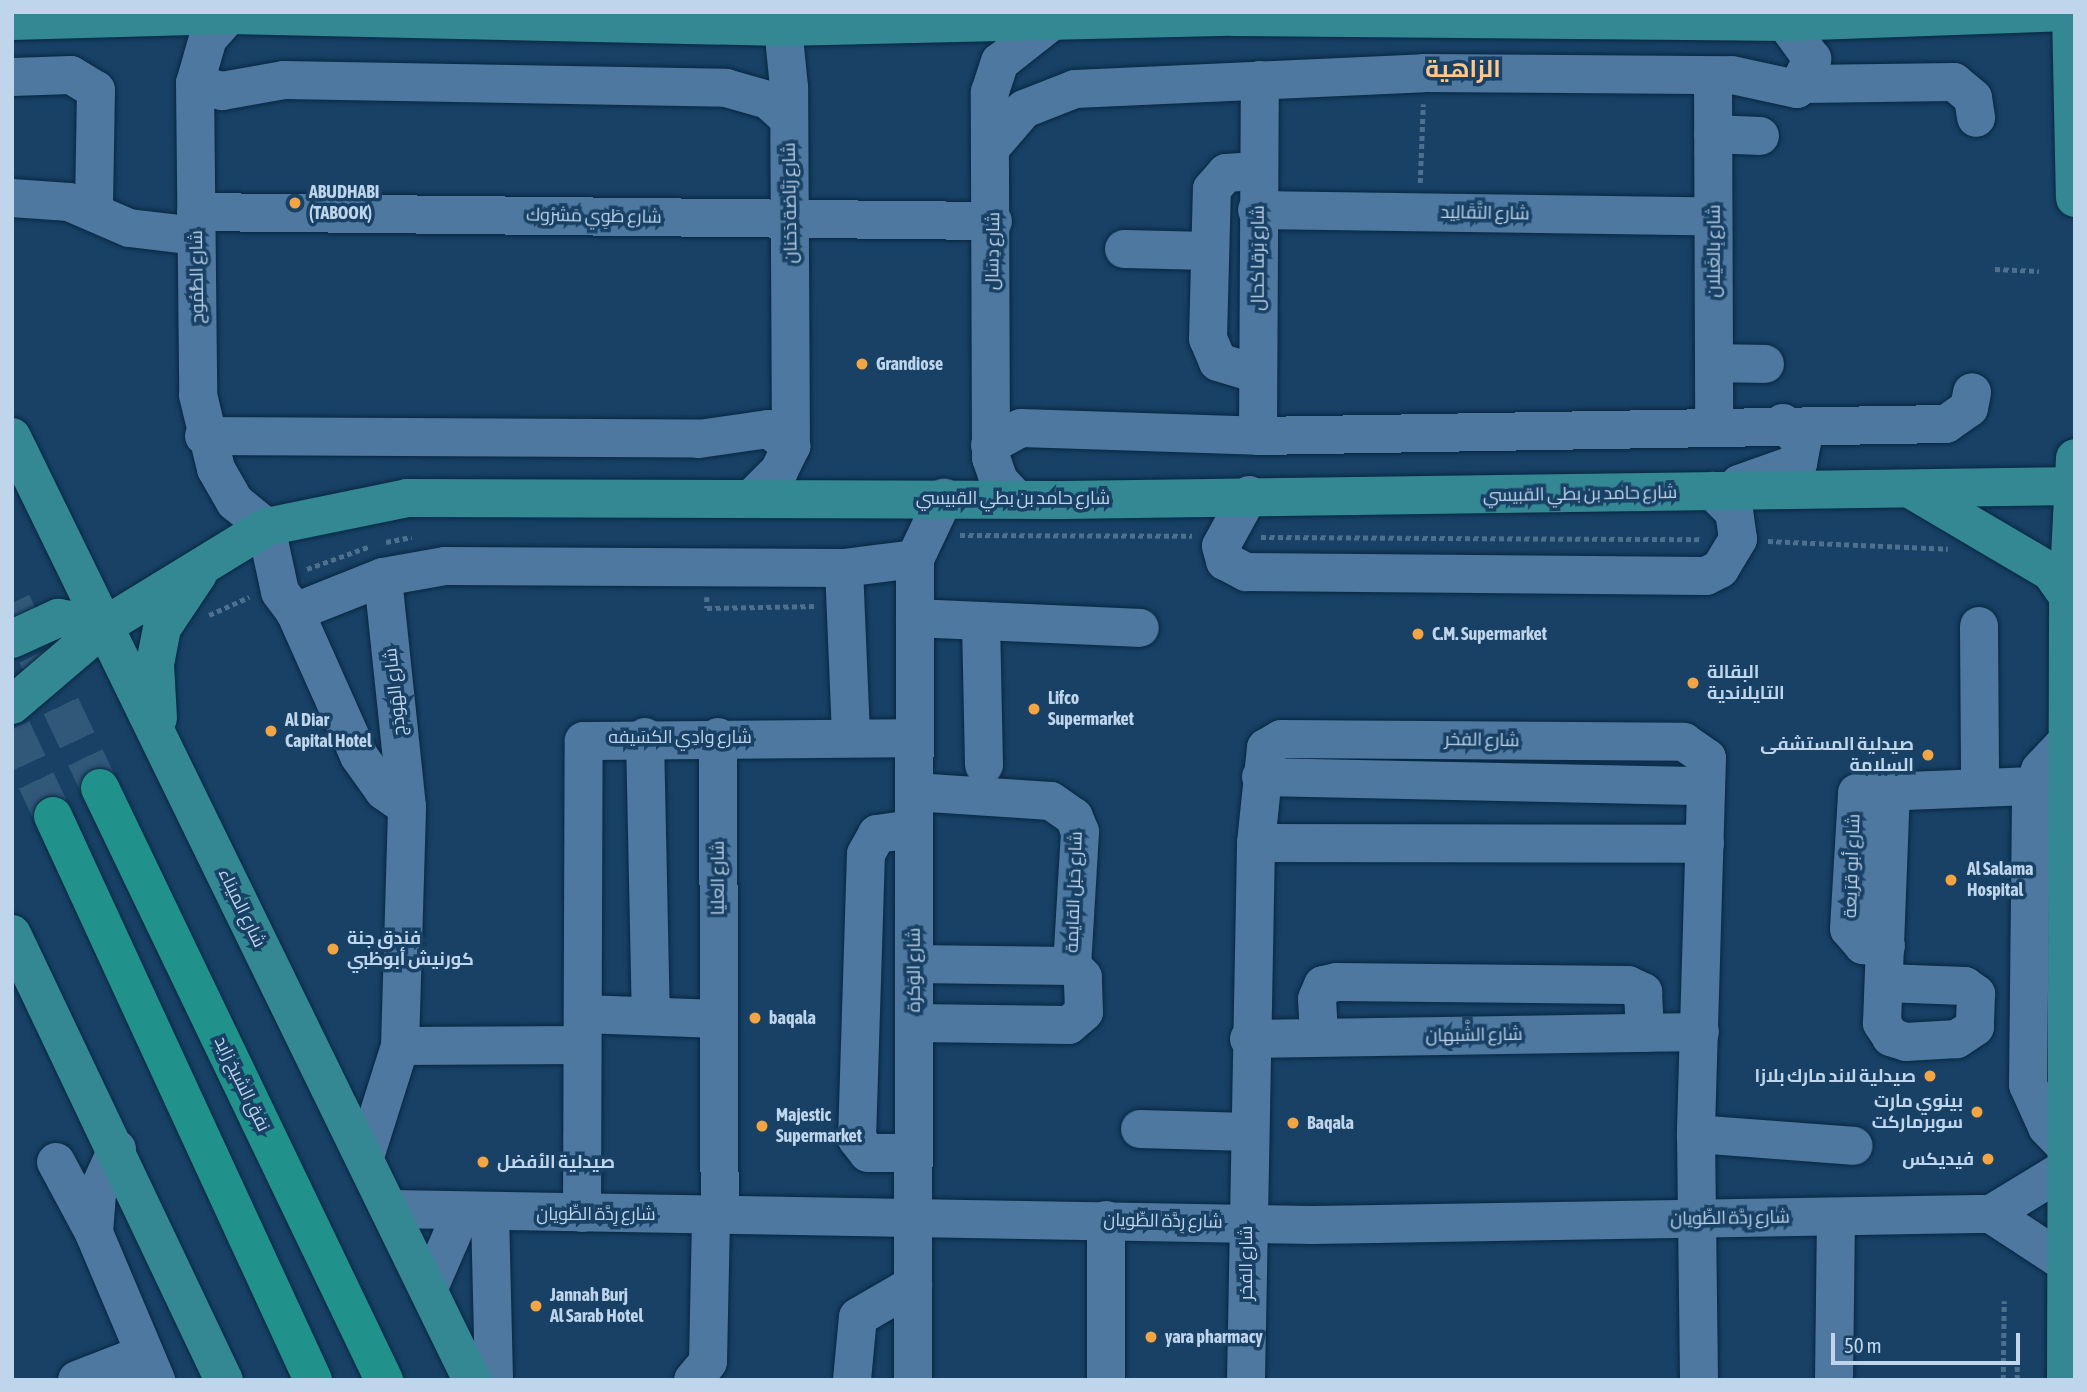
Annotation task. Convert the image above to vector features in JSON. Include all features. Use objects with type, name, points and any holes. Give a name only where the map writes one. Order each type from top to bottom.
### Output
[{"type":"highway","name":"نفق الشيخ زايد","points":[[100,788],[384,1380]]},
{"type":"highway","points":[[53,816],[313,1380]]},
{"type":"main road","points":[[12,21],[214,14],[754,22],[1232,14],[1562,15],[1785,22],[2070,12],[2075,198]]},
{"type":"main road","name":"شارع الميناء","points":[[12,437],[391,1209],[472,1380]]},
{"type":"main road","points":[[2066,1380],[2070,619],[2074,476]]},
{"type":"main road","name":"شارع حامد بن بطي القبيسي","points":[[12,705],[106,625],[207,559],[266,527],[407,498],[755,495],[1016,499],[1713,491],[1914,492],[2074,476]]},
{"type":"main road","points":[[1914,492],[2051,572],[2070,619]]},
{"type":"main road","points":[[158,738],[155,664],[162,628],[207,559]]},
{"type":"main road","points":[[12,639],[58,618],[106,625]]},
{"type":"main road","points":[[12,934],[117,1149],[224,1380]]},
{"type":"street","name":"شارع الطُّمُوح","points":[[214,14],[195,83],[196,224],[204,436],[227,491],[266,527]]},
{"type":"street","name":"شارع دِسَال","points":[[1016,499],[999,481],[1005,437],[991,397],[993,144],[990,92],[1000,62],[1047,17]]},
{"type":"street","name":"شارع رَبَّاضة دَخنان","points":[[754,22],[788,118],[794,379],[777,438],[779,471],[755,495]]},
{"type":"street","points":[[1785,22],[1812,59],[1805,84]]},
{"type":"street","points":[[993,144],[1024,109],[1063,90],[1424,72],[1755,76],[1784,88],[1805,84],[1955,82],[1973,98],[1976,118]]},
{"type":"street","points":[[12,76],[71,75],[96,90],[94,208],[12,198]]},
{"type":"street","name":"شارع بِالغَيلان","points":[[1713,76],[1714,427]]},
{"type":"street","points":[[195,83],[222,91],[284,80],[726,88],[762,96],[788,118]]},
{"type":"street","name":"شارع بَرقا كحال","points":[[1258,436],[1259,80]]},
{"type":"street","points":[[990,92],[1024,109]]},
{"type":"street","points":[[1713,134],[1760,136]]},
{"type":"street","points":[[1258,171],[1233,171],[1215,183],[1210,251],[1210,350],[1224,367],[1258,374]]},
{"type":"street","name":"شارع طَوِي مَشرُوك","points":[[94,208],[129,228],[196,224],[790,219],[993,221]]},
{"type":"street","name":"شارع التَّقَالِيد","points":[[1257,210],[1713,216]]},
{"type":"street","points":[[1124,249],[1210,251]]},
{"type":"street","points":[[1714,363],[1765,364]]},
{"type":"street","points":[[1005,437],[1258,436],[1714,427],[1783,423],[1946,424],[1969,408],[1972,392]]},
{"type":"street","points":[[1713,491],[1787,472],[1798,463],[1802,442],[1783,423]]},
{"type":"street","points":[[204,436],[777,438]]},
{"type":"street","points":[[1249,495],[1221,546],[1225,561],[1246,572],[1706,576],[1720,569],[1738,540],[1734,512],[1713,491]]},
{"type":"street","points":[[295,612],[383,578],[445,566],[844,568],[915,559],[876,497]]},
{"type":"street","name":"شارع الوَكرة","points":[[912,1380],[915,559],[944,498]]},
{"type":"street","points":[[266,527],[279,592],[295,612],[359,756],[384,791],[407,807]]},
{"type":"street","points":[[844,568],[851,738]]},
{"type":"street","name":"شارع الهَودَج","points":[[365,1157],[400,1046],[407,807],[383,578]]},
{"type":"street","points":[[915,618],[1140,628]]},
{"type":"street","points":[[981,621],[984,765]]},
{"type":"street","points":[[1979,625],[1980,787]]},
{"type":"street","name":"شارع وادِي الكسَيفه","points":[[583,1213],[579,750],[594,737],[914,738]]},
{"type":"street","points":[[645,737],[651,1016]]},
{"type":"street","name":"شارع العليا","points":[[693,1380],[708,1362],[715,1214],[718,737]]},
{"type":"street","name":"شارع الفخر","points":[[1246,1380],[1249,1039],[1256,843],[1266,748],[1280,738],[1684,742],[1707,758],[1696,1134],[1701,1218],[1699,1380]]},
{"type":"street","points":[[2066,1263],[1991,1214],[2068,1158],[2033,1100],[2030,1028],[2034,786],[2070,738]]},
{"type":"street","name":"شارع أبو قِرَيعة","points":[[1975,1027],[1976,994],[1965,986],[1885,964],[1849,929],[1854,800],[1861,790],[2034,786]]},
{"type":"street","name":"شارع حَبل القايمة","points":[[913,1153],[868,1153],[857,1139],[866,854],[877,834],[914,811],[1051,801],[1074,817],[1080,832],[1072,966]]},
{"type":"street","points":[[1256,843],[1705,844]]},
{"type":"street","name":"شارع حَبل القايمة","points":[[914,964],[1072,966],[1083,977],[1084,1012],[1069,1025],[914,1023]]},
{"type":"street","points":[[1885,964],[1882,1023],[1898,1041],[1957,1039],[1975,1027],[2030,1028]]},
{"type":"street","points":[[1319,1036],[1317,999],[1323,985],[1337,982],[1628,985],[1643,992],[1645,1033]]},
{"type":"street","points":[[400,1046],[583,1030],[651,1016],[718,1018]]},
{"type":"street","name":"شارع الشَّبهان","points":[[1249,1039],[1700,1032]]},
{"type":"street","points":[[1140,1129],[1249,1132]]},
{"type":"street","points":[[1696,1134],[1854,1146]]},
{"type":"street","points":[[94,1233],[97,1193],[117,1149]]},
{"type":"street","points":[[56,1162],[94,1233],[150,1367],[77,1380]]},
{"type":"street","name":"شارع رِدَّة الطِّويان","points":[[391,1209],[475,1214],[715,1214],[1246,1223],[1991,1214]]},
{"type":"street","points":[[429,1288],[475,1214]]},
{"type":"street","points":[[475,1214],[494,1380]]},
{"type":"street","points":[[1834,1380],[1836,1217]]},
{"type":"street","points":[[1106,1220],[1106,1380]]},
{"type":"street","points":[[852,1380],[858,1317],[913,1285]]},
{"type":"path","points":[[1419,212],[1424,72]]},
{"type":"path","points":[[1995,269],[2039,271]]},
{"type":"path","points":[[951,535],[1198,536]]},
{"type":"path","points":[[1248,537],[1712,539]]},
{"type":"path","points":[[1764,541],[1953,549]]},
{"type":"path","points":[[707,568],[707,608],[846,606]]},
{"type":"path","points":[[2003,1380],[2004,1301]]},
{"type":"path","points":[[2017,1361],[2017,1380]]},
{"type":"tunnel","points":[[12,603],[100,788]]},
{"type":"tunnel","points":[[12,729],[53,816]]},
{"type":"place","name":"ABUDHABI (TABOOK)","points":[[295,203]]},
{"type":"place","name":"Grandiose","points":[[862,364]]},
{"type":"place","name":"C.M. Supermarket","points":[[1418,634]]},
{"type":"place","name":"البقالة التايلاندية","points":[[1693,683]]},
{"type":"place","name":"Lifco Supermarket","points":[[1034,709]]},
{"type":"place","name":"Al Diar Capital Hotel","points":[[271,731]]},
{"type":"place","name":"صيدلية المستشفى السلامة","points":[[1928,755]]},
{"type":"place","name":"Al Salama Hospital","points":[[1951,880]]},
{"type":"place","name":"فندق جنة كورنيش أبوظبي","points":[[333,949]]},
{"type":"place","name":"baqala","points":[[755,1018]]},
{"type":"place","name":"صيدلية لاند مارك بلازا","points":[[1930,1076]]},
{"type":"place","name":"بينوي مارت سوبرماركت","points":[[1977,1112]]},
{"type":"place","name":"Baqala","points":[[1293,1123]]},
{"type":"place","name":"Majestic Supermarket","points":[[762,1126]]},
{"type":"place","name":"فيديكس","points":[[1988,1159]]},
{"type":"place","name":"صيدلية الأفضل","points":[[483,1162]]},
{"type":"place","name":"Jannah Burj Al Sarab Hotel","points":[[536,1306]]},
{"type":"place","name":"yara pharmacy","points":[[1151,1337]]},
{"type":"district","name":"الزاهية","points":[[1463,69]]}]
